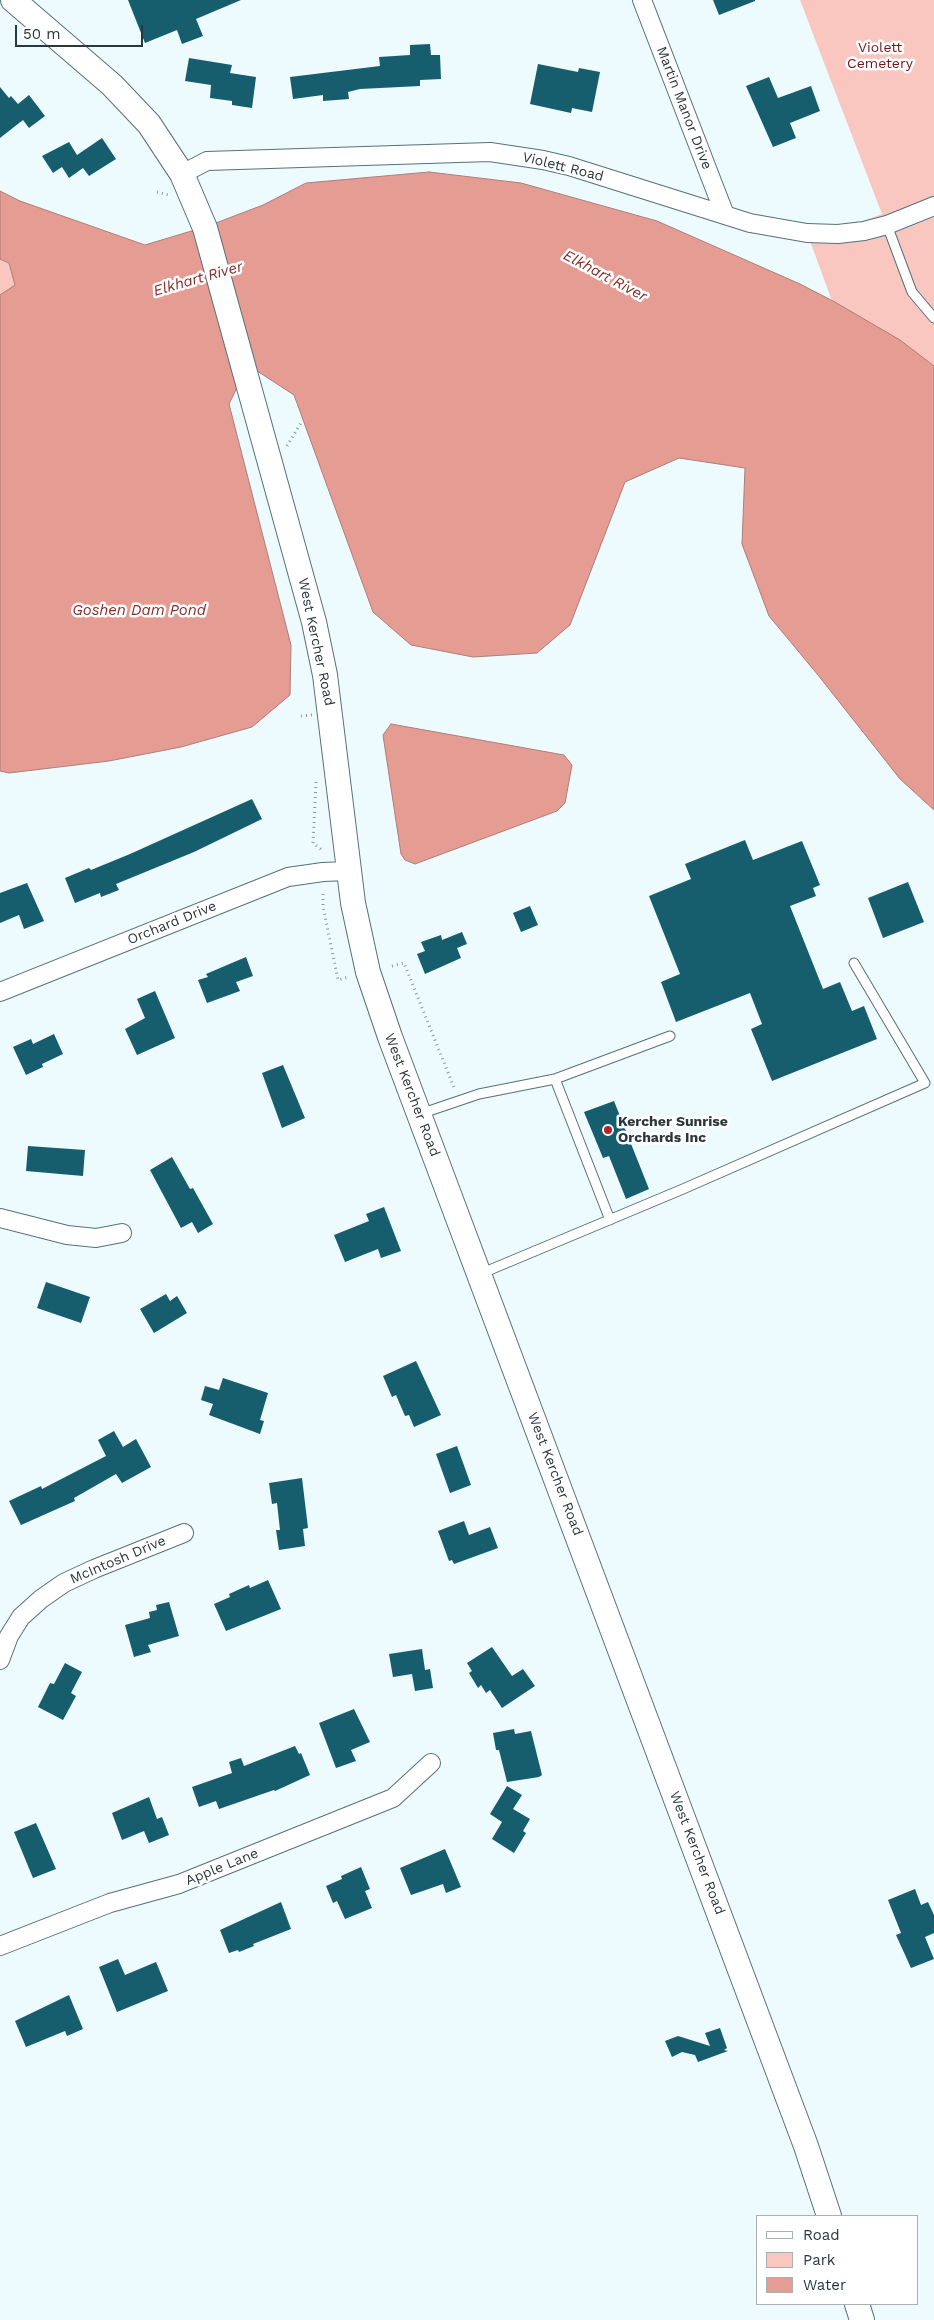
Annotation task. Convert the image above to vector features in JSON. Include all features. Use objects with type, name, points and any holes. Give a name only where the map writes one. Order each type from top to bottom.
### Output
[{"type":"main road","name":"West Kercher Road","points":[[14,0],[112,85],[148,124],[182,174],[206,228],[305,585],[326,675],[348,871],[361,945],[368,972],[390,1037],[799,2128],[829,2215]]},
{"type":"main road","points":[[857,2305],[862,2320]]},
{"type":"street","name":"Martin Manor Drive","points":[[642,0],[725,215]]},
{"type":"street","name":"Violett Road","points":[[182,174],[207,161],[490,152],[569,166],[725,215],[776,229],[807,233],[838,234],[864,231],[887,225],[934,206]]},
{"type":"street","name":"Orchard Drive","points":[[0,992],[288,877],[348,871]]},
{"type":"street","points":[[0,1218],[67,1235],[96,1238],[122,1233]]},
{"type":"street","name":"McIntosh Drive","points":[[0,1660],[9,1636],[21,1617],[41,1599],[64,1583],[184,1533]]},
{"type":"street","name":"Apple Lane","points":[[0,1946],[110,1903],[179,1884],[393,1798],[431,1764]]},
{"type":"lane","points":[[887,225],[912,292],[934,318]]},
{"type":"lane","points":[[480,1274],[610,1220],[925,1083],[854,963]]},
{"type":"lane","points":[[420,1114],[478,1094],[555,1079],[670,1036]]},
{"type":"lane","points":[[555,1079],[610,1220]]},
{"type":"path","points":[[157,192],[169,195]]},
{"type":"path","points":[[311,706],[314,723]]},
{"type":"path","points":[[301,716],[313,715]]},
{"type":"path","points":[[317,776],[313,843],[322,850]]},
{"type":"path","points":[[323,894],[323,906],[338,980],[349,977]]},
{"type":"path","points":[[392,966],[404,963],[460,1100]]},
{"type":"green space","name":"Violett Cemetery","points":[[800,0],[934,0],[934,376],[800,284],[832,301],[810,241],[882,214]]},
{"type":"green space","points":[[0,259],[9,263],[15,285],[0,295]]},
{"type":"water","points":[[429,172],[521,183],[657,221],[800,284],[833,301],[900,340],[934,366],[934,810],[900,779],[769,616],[742,544],[745,468],[679,458],[625,482],[570,625],[537,653],[473,657],[411,645],[373,612],[294,395],[248,365],[229,404],[291,645],[290,695],[252,727],[181,747],[109,761],[9,773],[0,771],[0,295],[15,285],[9,263],[0,259],[0,191],[20,201],[145,245],[208,226],[263,205],[306,183]]},
{"type":"water","points":[[391,724],[564,755],[572,765],[565,803],[557,811],[415,864],[405,860],[401,854],[383,735]]},
{"type":"building","points":[[128,0],[241,0],[196,19],[203,36],[182,44],[177,30],[145,43]]},
{"type":"building","points":[[713,0],[755,0],[755,1],[719,15]]},
{"type":"building","points":[[430,44],[431,55],[440,55],[441,79],[420,80],[420,86],[360,89],[348,92],[349,99],[323,101],[323,95],[293,99],[290,77],[380,66],[379,57],[410,55],[410,45]]},
{"type":"building","points":[[189,58],[232,65],[230,73],[256,77],[252,108],[232,105],[232,101],[210,98],[211,85],[185,81]]},
{"type":"building","points":[[538,64],[578,72],[579,68],[600,72],[592,112],[572,108],[571,113],[530,104]]},
{"type":"building","points":[[769,77],[778,98],[811,86],[820,111],[790,123],[796,138],[773,147],[746,86]]},
{"type":"building","points":[[0,87],[9,98],[11,96],[18,104],[29,95],[45,116],[29,128],[23,120],[0,138]]},
{"type":"building","points":[[102,138],[116,159],[89,176],[83,168],[69,178],[62,167],[53,173],[42,156],[69,142],[77,155]]},
{"type":"building","points":[[252,799],[262,819],[194,852],[116,884],[119,890],[101,897],[100,893],[75,903],[65,878],[89,868],[91,870],[130,854]]},
{"type":"building","points":[[745,840],[753,860],[802,841],[820,885],[813,888],[816,896],[790,906],[823,989],[840,982],[852,1011],[864,1006],[877,1039],[772,1081],[751,1029],[762,1024],[750,993],[676,1022],[661,982],[680,974],[649,896],[691,879],[685,864]]},
{"type":"building","points":[[908,882],[924,922],[883,938],[868,898]]},
{"type":"building","points":[[27,883],[44,921],[24,929],[19,915],[0,923],[0,893]]},
{"type":"building","points":[[530,906],[538,925],[521,932],[513,913]]},
{"type":"building","points":[[462,932],[467,944],[457,948],[461,958],[425,974],[417,954],[425,951],[421,942],[441,935],[442,940]]},
{"type":"building","points":[[246,957],[253,976],[236,982],[240,991],[207,1003],[198,980],[208,977],[206,974]]},
{"type":"building","points":[[155,991],[175,1038],[137,1055],[125,1029],[145,1018],[137,999]]},
{"type":"building","points":[[54,1034],[63,1054],[42,1064],[43,1067],[26,1075],[13,1047],[31,1039],[33,1044]]},
{"type":"building","points":[[283,1065],[305,1118],[282,1128],[262,1073]]},
{"type":"building","points":[[614,1101],[649,1189],[626,1199],[609,1156],[603,1158],[584,1112]]},
{"type":"building","points":[[28,1146],[85,1150],[83,1176],[26,1171]]},
{"type":"building","points":[[172,1157],[190,1189],[193,1188],[213,1224],[198,1233],[192,1222],[181,1228],[150,1170]]},
{"type":"building","points":[[384,1207],[401,1251],[381,1258],[378,1249],[345,1262],[334,1235],[369,1221],[366,1214]]},
{"type":"building","points":[[46,1282],[90,1297],[81,1323],[37,1308]]},
{"type":"building","points":[[166,1294],[170,1301],[177,1296],[187,1313],[154,1333],[140,1309]]},
{"type":"building","points":[[416,1361],[441,1415],[414,1427],[409,1415],[405,1416],[396,1395],[392,1397],[383,1376]]},
{"type":"building","points":[[223,1378],[268,1393],[260,1420],[264,1421],[260,1434],[209,1415],[213,1404],[201,1400],[205,1386],[219,1390]]},
{"type":"building","points":[[114,1431],[123,1447],[136,1439],[151,1467],[122,1483],[116,1474],[74,1498],[75,1501],[21,1525],[9,1501],[41,1486],[42,1489],[106,1456],[98,1440]]},
{"type":"building","points":[[457,1446],[471,1485],[450,1493],[436,1454]]},
{"type":"building","points":[[302,1478],[308,1528],[303,1529],[305,1546],[279,1550],[276,1530],[280,1530],[277,1503],[272,1504],[269,1483]]},
{"type":"building","points":[[464,1521],[469,1535],[490,1527],[498,1548],[454,1564],[452,1560],[449,1561],[438,1531]]},
{"type":"building","points":[[268,1580],[281,1609],[226,1631],[214,1604],[230,1597],[229,1594],[249,1585],[250,1588]]},
{"type":"building","points":[[169,1602],[179,1636],[148,1645],[151,1652],[134,1657],[125,1625],[150,1618],[149,1612],[157,1610],[156,1605]]},
{"type":"building","points":[[492,1647],[512,1676],[523,1669],[535,1686],[502,1708],[490,1690],[486,1693],[481,1685],[478,1688],[469,1673],[472,1671],[467,1663]]},
{"type":"building","points":[[422,1649],[425,1670],[430,1669],[433,1688],[415,1691],[412,1674],[393,1677],[389,1654]]},
{"type":"building","points":[[65,1663],[82,1672],[71,1693],[76,1696],[63,1720],[38,1707],[50,1683],[54,1684]]},
{"type":"building","points":[[354,1709],[370,1742],[351,1750],[356,1761],[336,1768],[319,1723]]},
{"type":"building","points":[[514,1729],[515,1734],[531,1731],[542,1775],[539,1777],[507,1782],[499,1750],[496,1750],[493,1733]]},
{"type":"building","points":[[295,1746],[299,1754],[301,1753],[310,1775],[275,1791],[219,1809],[216,1801],[199,1807],[192,1787],[232,1773],[229,1762],[241,1758],[244,1766]]},
{"type":"building","points":[[507,1786],[522,1795],[513,1809],[530,1819],[523,1831],[526,1833],[514,1853],[492,1839],[502,1822],[490,1814]]},
{"type":"building","points":[[149,1797],[157,1819],[162,1817],[169,1835],[149,1843],[144,1831],[122,1840],[112,1813]]},
{"type":"building","points":[[36,1823],[56,1869],[33,1878],[14,1832]]},
{"type":"building","points":[[445,1849],[461,1887],[446,1893],[443,1884],[411,1895],[400,1868]]},
{"type":"building","points":[[361,1867],[370,1889],[365,1891],[372,1908],[345,1919],[337,1901],[333,1903],[326,1886],[342,1879],[341,1876]]},
{"type":"building","points":[[915,1889],[921,1905],[928,1902],[934,1915],[934,1933],[925,1937],[934,1959],[911,1968],[896,1935],[901,1933],[888,1900]]},
{"type":"building","points":[[281,1902],[291,1929],[253,1944],[254,1946],[239,1952],[238,1950],[229,1953],[220,1930]]},
{"type":"building","points":[[118,1959],[125,1975],[156,1962],[168,1991],[117,2012],[99,1967]]},
{"type":"building","points":[[69,1995],[83,2029],[67,2036],[65,2031],[26,2047],[15,2021]]},
{"type":"building","points":[[720,2028],[727,2048],[724,2050],[728,2051],[698,2062],[695,2055],[682,2052],[672,2057],[665,2041],[678,2036],[710,2046],[705,2033]]},
{"type":"place","name":"Kercher Sunrise Orchards Inc","points":[[608,1130]]},
{"type":"water label","name":"Elkhart River","points":[[605,276]]},
{"type":"water label","name":"Elkhart River","points":[[198,279]]},
{"type":"water label","name":"Goshen Dam Pond","points":[[139,611]]}]
